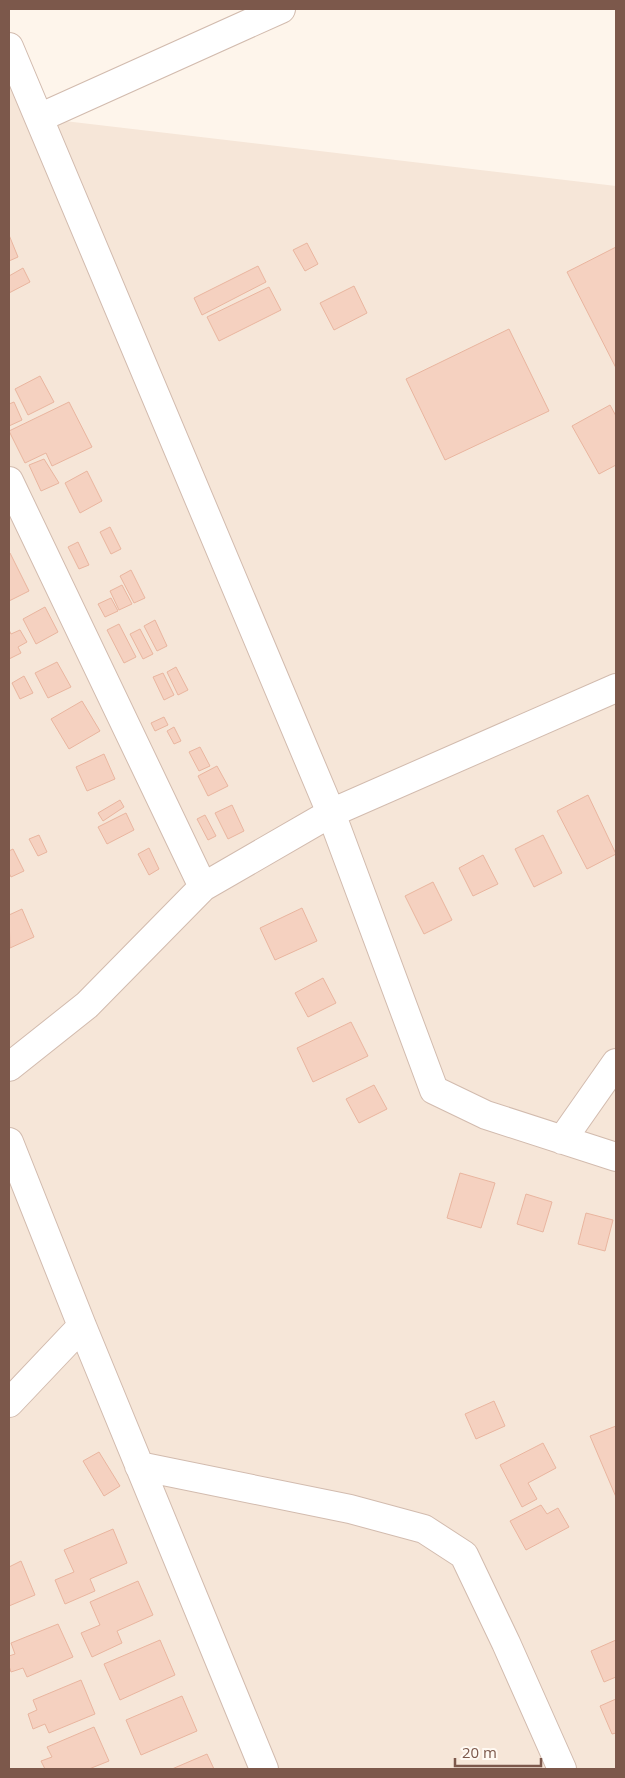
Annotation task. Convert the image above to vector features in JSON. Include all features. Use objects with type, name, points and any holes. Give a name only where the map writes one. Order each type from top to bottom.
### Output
[{"type":"street","points":[[39,118],[281,9]]},
{"type":"street","points":[[9,47],[331,814],[434,1090],[486,1115],[616,1157]]},
{"type":"street","points":[[9,481],[203,886]]},
{"type":"street","points":[[9,1067],[87,1006],[203,886],[331,814],[616,688]]},
{"type":"street","points":[[562,1140],[616,1063]]},
{"type":"street","points":[[9,1142],[82,1326],[264,1769]]},
{"type":"street","points":[[9,1403],[82,1326]]},
{"type":"street","points":[[139,1466],[350,1509],[424,1529],[464,1555],[506,1643],[562,1769]]},
{"type":"shaded area","points":[[9,47],[39,118],[616,186],[616,1769],[9,1769]]},
{"type":"building","points":[[9,235],[18,257],[9,261]]},
{"type":"building","points":[[307,243],[318,264],[305,271],[293,250]]},
{"type":"building","points":[[616,247],[616,368],[567,272]]},
{"type":"building","points":[[258,266],[266,282],[202,315],[194,298]]},
{"type":"building","points":[[23,268],[30,282],[9,293],[9,276]]},
{"type":"building","points":[[354,286],[367,313],[334,330],[320,303]]},
{"type":"building","points":[[269,287],[281,310],[219,341],[207,317]]},
{"type":"building","points":[[509,329],[549,411],[445,460],[406,379]]},
{"type":"building","points":[[40,376],[54,402],[28,415],[15,389]]},
{"type":"building","points":[[14,402],[22,420],[9,426],[9,404]]},
{"type":"building","points":[[69,402],[92,447],[52,466],[46,453],[25,463],[9,431]]},
{"type":"building","points":[[610,405],[616,416],[616,465],[599,474],[572,426]]},
{"type":"building","points":[[44,459],[59,483],[41,491],[29,465]]},
{"type":"building","points":[[87,471],[102,501],[80,513],[65,483]]},
{"type":"building","points":[[110,527],[121,549],[111,554],[100,532]]},
{"type":"building","points":[[78,542],[89,565],[79,569],[68,547]]},
{"type":"building","points":[[9,554],[29,591],[9,601]]},
{"type":"building","points":[[131,570],[145,598],[134,603],[120,576]]},
{"type":"building","points":[[122,585],[132,604],[119,610],[110,591]]},
{"type":"building","points":[[111,598],[118,611],[105,617],[98,604]]},
{"type":"building","points":[[45,607],[58,632],[36,644],[23,619]]},
{"type":"building","points":[[155,620],[167,646],[157,651],[144,626]]},
{"type":"building","points":[[119,624],[136,657],[124,663],[107,630]]},
{"type":"building","points":[[140,629],[153,654],[143,659],[130,634]]},
{"type":"building","points":[[9,630],[11,634],[20,630],[27,642],[18,647],[21,653],[9,659]]},
{"type":"building","points":[[57,662],[71,687],[48,698],[35,673]]},
{"type":"building","points":[[176,667],[188,690],[178,695],[167,672]]},
{"type":"building","points":[[163,673],[174,695],[164,700],[153,677]]},
{"type":"building","points":[[24,676],[33,693],[20,699],[12,683]]},
{"type":"building","points":[[82,701],[100,731],[69,749],[51,719]]},
{"type":"building","points":[[164,717],[168,725],[155,731],[151,723]]},
{"type":"building","points":[[174,727],[181,741],[174,744],[167,731]]},
{"type":"building","points":[[200,747],[210,766],[199,771],[189,752]]},
{"type":"building","points":[[104,754],[115,779],[87,791],[76,767]]},
{"type":"building","points":[[217,766],[228,786],[208,796],[198,776]]},
{"type":"building","points":[[588,795],[616,854],[587,869],[557,811]]},
{"type":"building","points":[[120,800],[124,807],[103,821],[98,813]]},
{"type":"building","points":[[232,805],[244,831],[228,839],[215,813]]},
{"type":"building","points":[[126,813],[134,830],[107,844],[98,827]]},
{"type":"building","points":[[205,815],[216,836],[208,840],[197,819]]},
{"type":"building","points":[[39,835],[47,852],[38,856],[29,839]]},
{"type":"building","points":[[543,835],[562,873],[534,887],[515,849]]},
{"type":"building","points":[[149,848],[159,869],[149,875],[138,854]]},
{"type":"building","points":[[13,849],[24,871],[11,877],[9,873],[9,851]]},
{"type":"building","points":[[483,855],[498,884],[473,896],[459,868]]},
{"type":"building","points":[[433,882],[452,920],[424,934],[405,896]]},
{"type":"building","points":[[302,908],[317,941],[275,960],[260,928]]},
{"type":"building","points":[[22,909],[34,937],[10,948],[9,915]]},
{"type":"building","points":[[323,978],[336,1003],[308,1017],[295,993]]},
{"type":"building","points":[[351,1022],[368,1056],[313,1082],[297,1048]]},
{"type":"building","points":[[374,1085],[387,1109],[359,1123],[346,1099]]},
{"type":"building","points":[[460,1173],[495,1183],[481,1228],[447,1218]]},
{"type":"building","points":[[526,1194],[552,1202],[543,1232],[517,1224]]},
{"type":"building","points":[[586,1213],[613,1220],[605,1251],[578,1244]]},
{"type":"building","points":[[494,1401],[505,1426],[476,1439],[465,1414]]},
{"type":"building","points":[[616,1426],[616,1497],[590,1436]]},
{"type":"building","points":[[543,1443],[556,1468],[528,1483],[537,1499],[522,1507],[500,1465]]},
{"type":"building","points":[[99,1452],[120,1486],[104,1496],[83,1461]]},
{"type":"building","points":[[541,1505],[547,1514],[558,1508],[569,1527],[526,1550],[510,1521]]},
{"type":"building","points":[[113,1529],[127,1563],[90,1579],[95,1591],[65,1604],[55,1580],[74,1572],[64,1550]]},
{"type":"building","points":[[21,1561],[35,1595],[9,1606],[9,1567]]},
{"type":"building","points":[[138,1581],[153,1615],[117,1631],[122,1643],[92,1657],[81,1633],[100,1625],[90,1602]]},
{"type":"building","points":[[58,1624],[73,1657],[27,1677],[23,1668],[11,1672],[9,1656],[15,1654],[11,1643]]},
{"type":"building","points":[[160,1640],[175,1675],[120,1700],[104,1664]]},
{"type":"building","points":[[616,1640],[616,1677],[604,1682],[591,1651]]},
{"type":"building","points":[[81,1680],[95,1714],[49,1733],[45,1724],[33,1729],[28,1714],[37,1710],[33,1700]]},
{"type":"building","points":[[182,1696],[197,1731],[141,1755],[126,1720]]},
{"type":"building","points":[[616,1699],[616,1733],[612,1734],[600,1706]]},
{"type":"building","points":[[94,1727],[109,1761],[89,1769],[45,1769],[41,1761],[52,1757],[47,1747]]},
{"type":"building","points":[[207,1754],[214,1769],[172,1769]]}]
